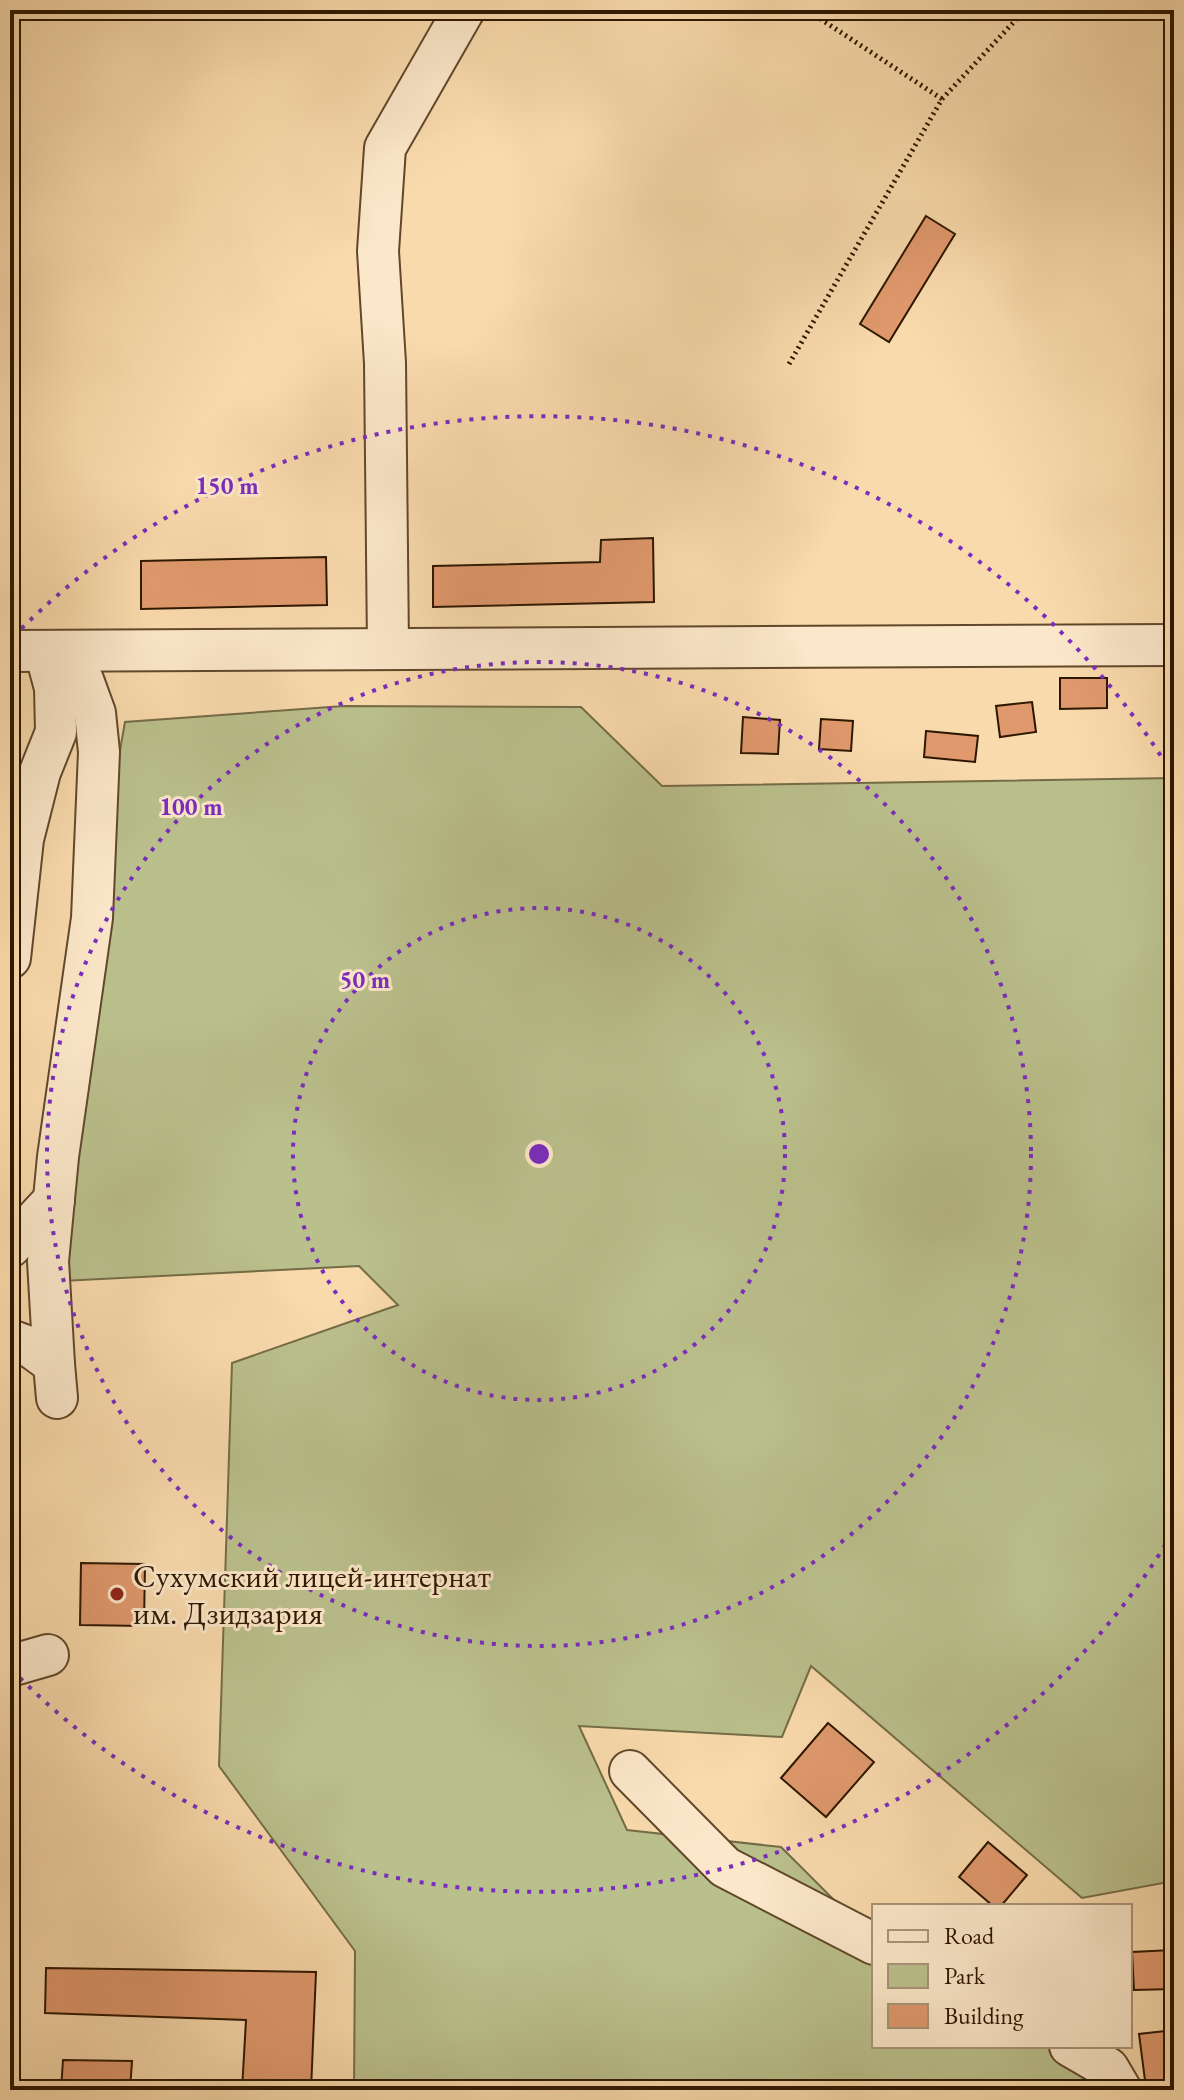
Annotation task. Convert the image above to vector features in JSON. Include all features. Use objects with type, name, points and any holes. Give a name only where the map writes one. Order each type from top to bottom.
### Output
[{"type":"street","points":[[388,646],[385,363],[378,251],[385,148],[464,10]]},
{"type":"street","points":[[28,651],[388,646],[1174,645]]},
{"type":"street","points":[[10,958],[23,839],[40,772],[56,732],[55,688],[28,651]]},
{"type":"street","points":[[10,1340],[32,1348],[56,1381],[48,1302],[54,1200],[92,918],[99,752],[95,713],[83,680],[28,651]]},
{"type":"street","points":[[10,1247],[54,1200]]},
{"type":"street","points":[[10,1666],[48,1655]]},
{"type":"street","points":[[630,1771],[725,1867],[872,1943]]},
{"type":"street","points":[[1073,2048],[1108,2068],[1121,2090]]},
{"type":"path","points":[[807,10],[942,99]]},
{"type":"path","points":[[789,364],[942,99],[1025,10]]},
{"type":"green space","points":[[344,706],[581,707],[662,786],[1174,778],[1174,1881],[1082,1898],[811,1666],[782,1737],[579,1726],[627,1830],[781,1847],[848,1914],[872,1928],[872,2048],[1072,2048],[1099,2090],[354,2090],[355,1951],[219,1766],[232,1363],[398,1305],[359,1266],[42,1282],[58,1099],[125,722]]},
{"type":"building","points":[[926,216],[955,234],[889,342],[860,324]]},
{"type":"building","points":[[653,538],[654,602],[433,607],[433,566],[600,562],[601,540]]},
{"type":"building","points":[[326,557],[327,605],[141,609],[141,561]]},
{"type":"building","points":[[1060,678],[1107,678],[1107,708],[1060,709]]},
{"type":"building","points":[[1032,702],[1036,732],[1000,737],[996,706]]},
{"type":"building","points":[[743,717],[780,720],[778,754],[741,753]]},
{"type":"building","points":[[821,719],[853,721],[851,751],[819,749]]},
{"type":"building","points":[[926,731],[978,736],[975,762],[924,757]]},
{"type":"building","points":[[81,1563],[145,1564],[144,1626],[80,1625]]},
{"type":"building","points":[[828,1723],[874,1762],[826,1817],[781,1778]]},
{"type":"building","points":[[988,1842],[1027,1875],[1003,1904],[991,1904],[959,1877]]},
{"type":"building","points":[[1172,1950],[1174,1989],[1134,1990],[1132,1952]]},
{"type":"building","points":[[46,1968],[316,1972],[311,2090],[242,2090],[246,2020],[45,2013]]},
{"type":"building","points":[[1174,2030],[1174,2084],[1146,2088],[1139,2034]]},
{"type":"building","points":[[63,2060],[132,2061],[130,2090],[61,2090]]},
{"type":"place","name":"Сухумский лицей-интернат им. Дзидзария","points":[[117,1594]]}]
